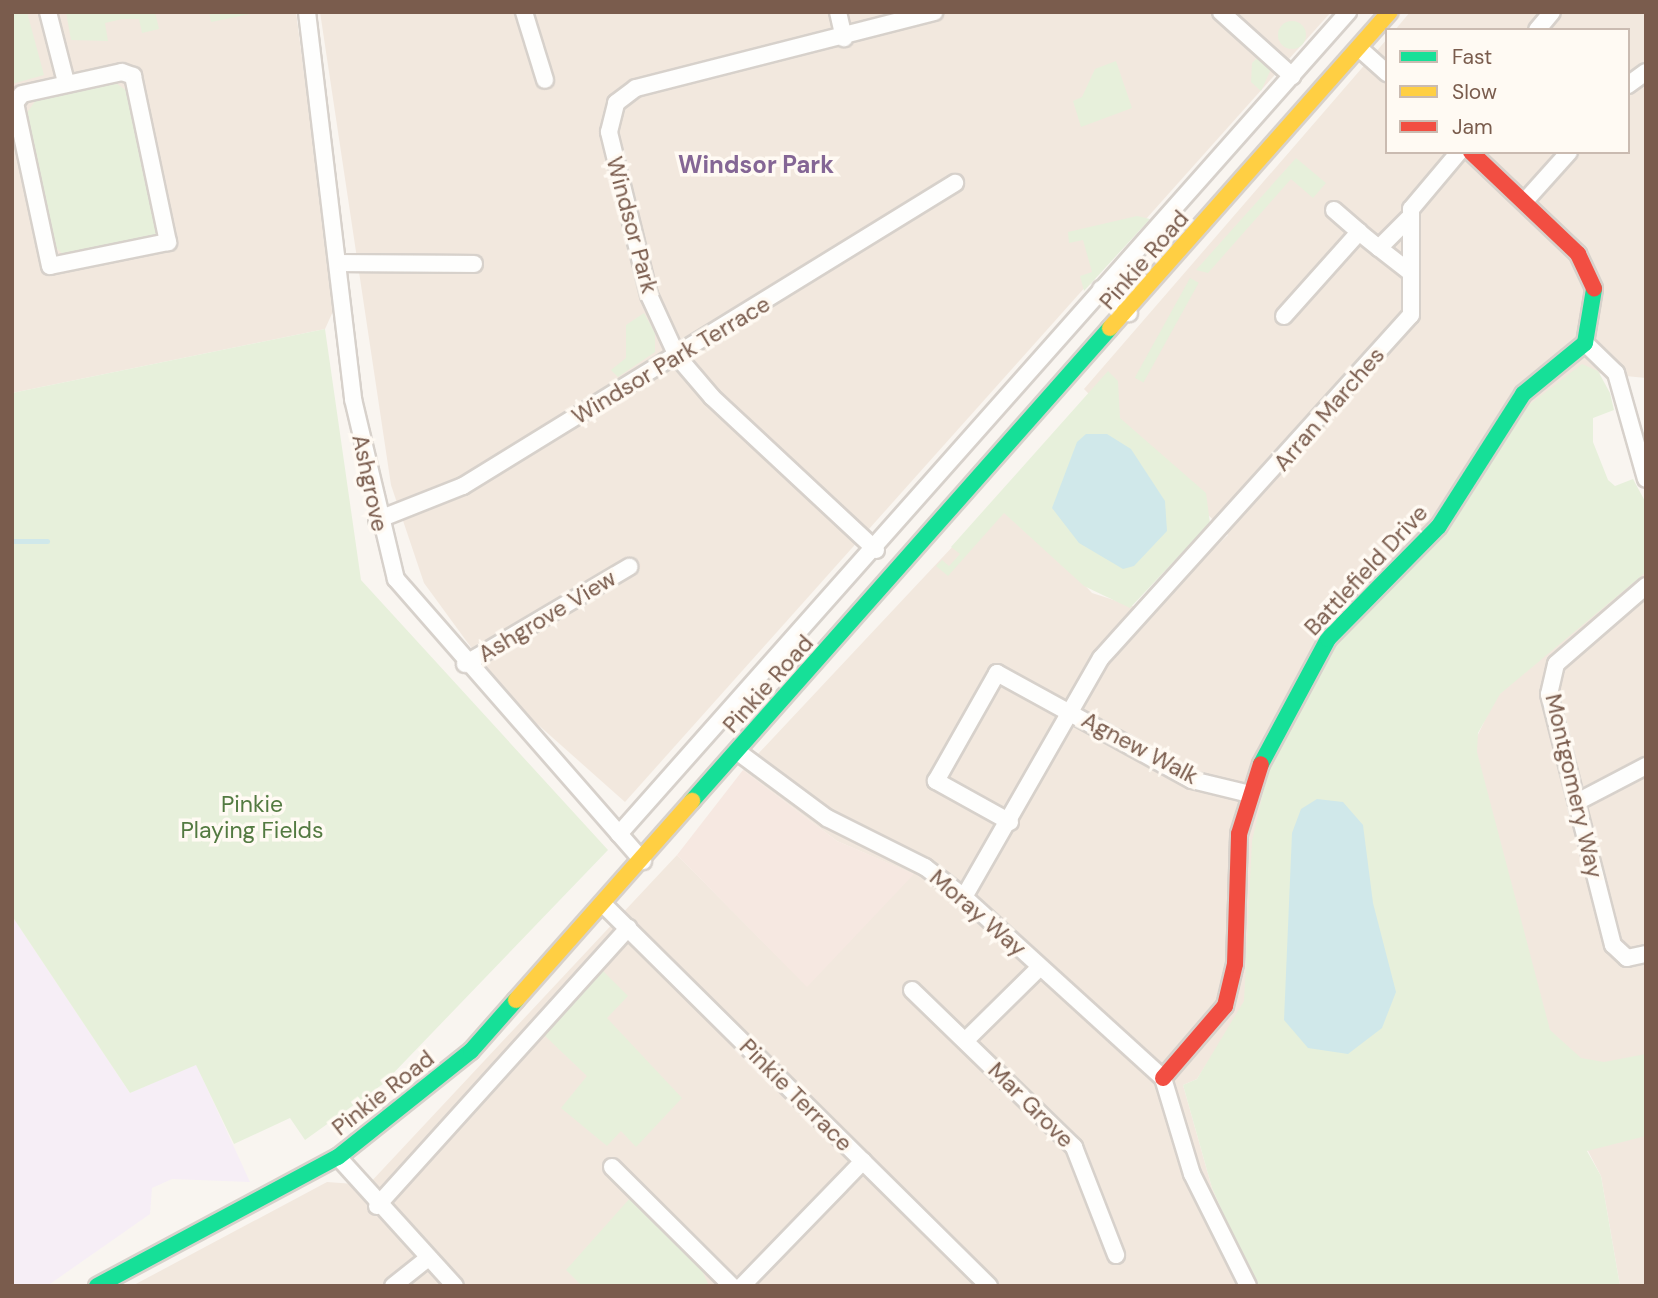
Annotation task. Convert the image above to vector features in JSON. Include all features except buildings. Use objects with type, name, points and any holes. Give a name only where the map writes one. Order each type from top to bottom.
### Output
[{"type":"main road","name":"Pinkie Road","points":[[97,1286],[338,1157],[471,1051],[1129,313],[1390,12]]},
{"type":"main road","points":[[1473,154],[1564,236],[1589,274],[1594,308],[1585,343]]},
{"type":"main road","name":"Battlefield Drive","points":[[1163,1078],[1225,1006],[1235,964],[1239,834],[1250,794],[1284,710],[1328,639],[1439,526],[1523,394],[1585,343]]},
{"type":"street","points":[[48,12],[66,82]]},
{"type":"street","name":"Ashgrove","points":[[307,12],[341,263],[353,398],[377,520],[405,596],[643,860]]},
{"type":"street","points":[[524,12],[545,80]]},
{"type":"street","points":[[838,12],[844,38]]},
{"type":"street","name":"Windsor Park","points":[[876,550],[712,397],[677,356],[649,295],[615,172],[609,132],[616,103],[636,88],[844,38],[934,12]]},
{"type":"street","points":[[1221,12],[1292,76]]},
{"type":"street","name":"Pinkie Road","points":[[619,834],[876,550],[1101,289],[1348,12]]},
{"type":"street","points":[[1539,28],[1552,12]]},
{"type":"street","points":[[1359,48],[1385,71]]},
{"type":"street","points":[[122,72],[133,76],[168,243],[50,266],[15,103],[23,94],[66,82],[122,72]]},
{"type":"street","points":[[1630,84],[1646,72]]},
{"type":"street","points":[[1379,248],[1408,219],[1419,195],[1457,154]]},
{"type":"street","points":[[1526,200],[1567,154]]},
{"type":"street","name":"Windsor Park Terrace","points":[[377,520],[463,486],[955,183]]},
{"type":"street","points":[[1334,210],[1410,272]]},
{"type":"street","name":"Arran Marches","points":[[964,897],[1010,822],[1101,659],[1410,315],[1408,219]]},
{"type":"street","points":[[1284,316],[1359,232]]},
{"type":"street","points":[[341,263],[474,264]]},
{"type":"street","points":[[1101,289],[1129,313]]},
{"type":"street","points":[[1585,343],[1616,373],[1646,479]]},
{"type":"street","name":"Ashgrove View","points":[[465,664],[629,567]]},
{"type":"street","name":"Montgomery Way","points":[[1646,586],[1567,652],[1550,680],[1613,945],[1627,958],[1646,954]]},
{"type":"street","name":"Agnew Walk","points":[[1010,822],[936,781],[997,673],[1192,780],[1250,794]]},
{"type":"street","name":"Moray Way","points":[[738,752],[827,818],[925,867],[964,897],[1163,1078]]},
{"type":"street","points":[[1577,802],[1643,767]]},
{"type":"street","name":"Pinkie Terrace","points":[[603,904],[989,1286]]},
{"type":"street","points":[[377,1206],[628,928]]},
{"type":"street","points":[[966,1040],[1040,967]]},
{"type":"street","name":"Mar Grove","points":[[912,990],[1074,1147],[1116,1255]]},
{"type":"street","points":[[1163,1078],[1192,1174],[1226,1252],[1248,1286]]},
{"type":"street","points":[[338,1157],[377,1206],[455,1286]]},
{"type":"street","points":[[741,1286],[863,1161]]},
{"type":"street","points":[[612,1167],[732,1286]]},
{"type":"street","points":[[393,1286],[427,1259]]},
{"type":"shaded area","points":[[12,12],[296,12],[335,307],[325,329],[12,393]]},
{"type":"shaded area","points":[[320,12],[1331,12],[625,802],[508,698],[424,583],[391,485]]},
{"type":"shaded area","points":[[1410,12],[1646,12],[1646,378],[1574,371],[1247,1001],[1197,1079],[1183,1085],[1212,1188],[1255,1286],[132,1286],[327,1182],[368,1185],[677,855],[807,986],[913,874],[837,841],[743,770],[1001,495],[1092,593],[1148,611],[1228,535],[1084,389],[1385,41],[1385,154],[1630,154],[1630,28],[1397,28]]},
{"type":"shaded area","points":[[1646,562],[1646,1286],[1620,1286],[1601,1176],[1545,1068],[1471,749],[1496,697]]},
{"type":"shaded area","points":[[743,770],[837,841],[914,874],[807,987],[677,855]]},
{"type":"shaded area","points":[[12,916],[130,1093],[196,1064],[250,1182],[172,1179],[152,1188],[150,1214],[47,1286],[12,1286]]},
{"type":"green space","points":[[12,12],[27,12],[44,75],[12,84]]},
{"type":"green space","points":[[66,12],[155,12],[159,29],[142,33],[139,19],[122,19],[105,23],[108,41],[71,40]]},
{"type":"green space","points":[[209,12],[259,12],[211,22]]},
{"type":"green space","points":[[1292,21],[1302,25],[1306,35],[1302,45],[1292,49],[1282,45],[1278,35],[1282,25]]},
{"type":"green space","points":[[1262,53],[1271,69],[1261,91],[1251,82],[1252,63]]},
{"type":"green space","points":[[1116,61],[1132,108],[1081,127],[1073,101],[1082,97],[1095,69]]},
{"type":"green space","points":[[113,81],[127,91],[158,233],[152,240],[68,259],[54,246],[26,114],[38,97]]},
{"type":"green space","points":[[1296,158],[1326,183],[1313,198],[1291,179],[1208,273],[1196,270]]},
{"type":"green space","points":[[1137,216],[1150,219],[1084,291],[1080,276],[1092,272],[1083,240],[1069,243],[1068,232]]},
{"type":"green space","points":[[1190,278],[1199,283],[1143,383],[1135,378]]},
{"type":"green space","points":[[644,313],[655,333],[655,352],[618,377],[611,370],[626,358],[626,325]]},
{"type":"green space","name":"Pinkie Playing Fields","points":[[325,329],[361,580],[608,850],[383,1084],[305,1140],[290,1118],[234,1144],[196,1065],[130,1093],[12,916],[12,393]]},
{"type":"green space","points":[[1582,364],[1598,371],[1610,393],[1614,410],[1593,418],[1593,442],[1608,480],[1615,486],[1633,479],[1646,503],[1646,572],[1500,694],[1478,733],[1477,752],[1550,1030],[1581,1058],[1604,1062],[1646,1054],[1646,1136],[1587,1151],[1601,1176],[1620,1286],[1255,1286],[1212,1188],[1183,1085],[1197,1079],[1244,1001],[1252,841],[1269,766],[1318,669],[1521,411]]},
{"type":"green space","points":[[1108,371],[1118,381],[1120,418],[1206,493],[1210,523],[1130,608],[1084,586],[1004,513],[948,576],[936,566],[942,560],[949,566],[960,554],[951,547]]},
{"type":"green space","points":[[602,970],[628,996],[607,1018],[682,1098],[636,1147],[621,1131],[607,1146],[561,1108],[587,1076],[544,1035]]},
{"type":"green space","points":[[631,1197],[701,1268],[709,1286],[582,1286],[566,1270]]},
{"type":"water","points":[[1086,434],[1107,434],[1131,449],[1165,501],[1167,531],[1134,566],[1123,569],[1079,543],[1052,508],[1077,442]]},
{"type":"water","points":[[1317,799],[1343,802],[1363,825],[1373,903],[1396,992],[1382,1028],[1348,1054],[1308,1048],[1284,1020],[1292,833],[1301,809]]},
{"type":"waterway","points":[[12,541],[47,541]]},
{"type":"traffic: fast","points":[[1261,764],[1328,639],[1439,526],[1523,394],[1585,343],[1594,289]]},
{"type":"traffic: fast","points":[[692,801],[1110,328]]},
{"type":"traffic: fast","points":[[97,1286],[338,1157],[471,1051],[516,1000]]},
{"type":"traffic: slow","points":[[1110,328],[1390,12]]},
{"type":"traffic: slow","points":[[516,1000],[692,801]]},
{"type":"traffic: jam","points":[[1473,154],[1578,254],[1594,289]]},
{"type":"traffic: jam","points":[[1163,1078],[1225,1006],[1235,964],[1239,834],[1261,764]]},
{"type":"district","name":"Windsor Park","points":[[756,165]]}]
